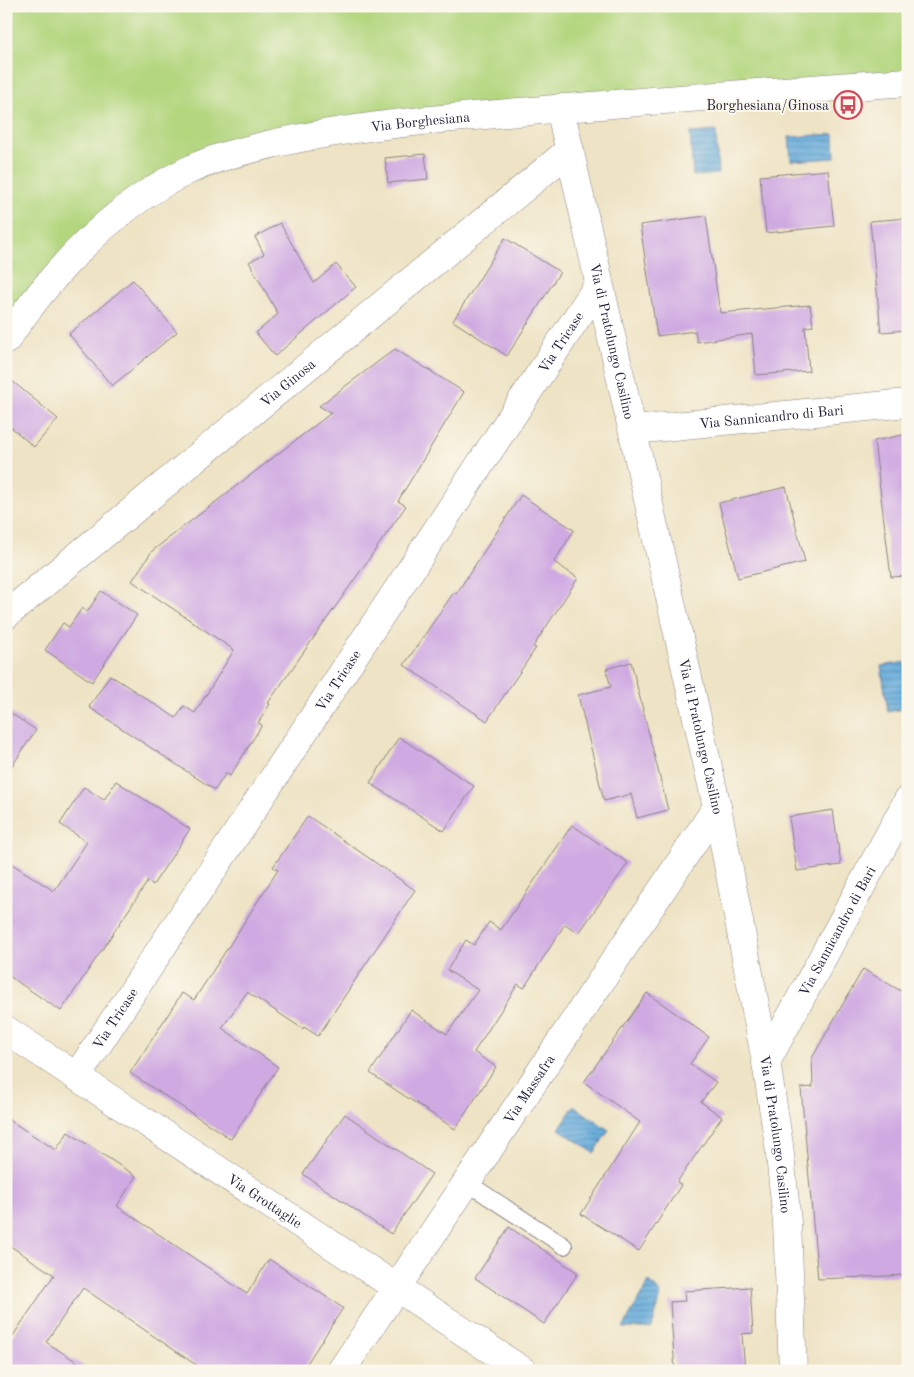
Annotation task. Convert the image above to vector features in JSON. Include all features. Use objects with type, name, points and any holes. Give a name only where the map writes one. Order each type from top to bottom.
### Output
[{"type":"street","name":"Via Borghesiana","points":[[6,340],[33,302],[80,248],[143,196],[189,170],[252,148],[349,129],[560,108],[908,82]]},
{"type":"street","name":"Via di Pratolungo Casilino","points":[[560,108],[716,807],[766,1062],[782,1163],[787,1222],[793,1371]]},
{"type":"street","name":"Via Ginosa","points":[[6,615],[570,150]]},
{"type":"street","name":"Via Tricase","points":[[76,1076],[599,284]]},
{"type":"street","name":"Via Sannicandro di Bari","points":[[633,430],[908,403]]},
{"type":"street","name":"Via Sannicandro di Bari","points":[[766,1062],[908,800]]},
{"type":"street","name":"Via Massafra","points":[[341,1371],[716,807]]},
{"type":"street","name":"Via Grottaglie","points":[[6,1030],[397,1286],[523,1371]]},
{"type":"lane","points":[[466,1182],[564,1246]]},
{"type":"green space","points":[[6,6],[908,6],[908,82],[349,129],[143,196],[6,340]]},
{"type":"water","points":[[716,131],[718,174],[693,176],[690,133]]},
{"type":"water","points":[[834,134],[835,158],[791,161],[789,137]]},
{"type":"water","points":[[905,662],[908,681],[908,708],[888,712],[881,666]]},
{"type":"water","points":[[574,1106],[609,1130],[594,1153],[559,1129]]},
{"type":"water","points":[[649,1281],[661,1294],[652,1328],[623,1328]]},
{"type":"building","points":[[425,154],[428,179],[388,183],[385,158]]},
{"type":"building","points":[[828,170],[834,226],[766,233],[760,176]]},
{"type":"building","points":[[706,216],[720,313],[810,305],[813,326],[805,327],[809,371],[756,375],[752,334],[697,342],[695,331],[657,336],[640,225]]},
{"type":"building","points":[[908,218],[908,330],[881,332],[870,221]]},
{"type":"building","points":[[280,223],[314,283],[336,264],[356,287],[275,356],[256,333],[278,314],[249,262],[264,254],[255,237]]},
{"type":"building","points":[[505,238],[560,272],[507,356],[453,321]]},
{"type":"building","points":[[133,280],[177,332],[112,386],[69,334]]},
{"type":"building","points":[[395,349],[464,392],[398,501],[406,506],[268,703],[270,704],[258,723],[262,725],[230,776],[226,773],[215,790],[89,707],[110,675],[176,718],[184,706],[195,713],[234,650],[132,581],[152,551],[331,413],[319,406]]},
{"type":"building","points":[[6,376],[58,419],[34,447],[6,423]]},
{"type":"building","points":[[908,434],[908,576],[891,577],[874,441]]},
{"type":"building","points":[[786,487],[805,562],[738,578],[719,503]]},
{"type":"building","points":[[521,495],[574,530],[554,562],[578,578],[533,647],[536,648],[487,721],[404,665],[454,592],[456,594]]},
{"type":"building","points":[[101,591],[137,615],[92,682],[45,650],[63,623],[69,627],[82,608],[87,612]]},
{"type":"building","points":[[631,662],[668,810],[637,818],[631,794],[604,801],[578,695],[611,687],[606,669]]},
{"type":"building","points":[[6,710],[36,730],[6,775]]},
{"type":"building","points":[[399,737],[474,786],[444,831],[370,783]]},
{"type":"building","points":[[116,781],[190,829],[153,885],[148,881],[61,1011],[6,974],[6,860],[54,891],[87,842],[60,824],[84,787],[104,800]]},
{"type":"building","points":[[833,810],[841,865],[797,871],[789,817]]},
{"type":"building","points":[[308,816],[415,890],[318,1036],[304,1027],[303,1029],[247,992],[222,1028],[278,1067],[231,1139],[130,1073],[182,993],[194,1000],[278,870],[273,867]]},
{"type":"building","points":[[572,825],[628,863],[579,933],[565,924],[524,988],[518,984],[474,1052],[496,1067],[455,1129],[370,1073],[411,1010],[447,1034],[478,990],[447,970],[466,940],[474,945],[489,922],[501,930]]},
{"type":"building","points":[[863,969],[908,995],[908,1275],[818,1279],[801,1088],[813,1087],[812,1058]]},
{"type":"building","points":[[647,993],[709,1037],[690,1064],[716,1082],[701,1102],[722,1117],[677,1182],[681,1185],[639,1251],[581,1214],[640,1122],[584,1082]]},
{"type":"building","points":[[345,1114],[432,1174],[391,1234],[303,1174]]},
{"type":"building","points":[[6,1118],[56,1150],[68,1132],[136,1176],[117,1206],[247,1294],[269,1259],[343,1308],[302,1371],[205,1371],[83,1288],[46,1342],[91,1371],[6,1371],[6,1346],[54,1275],[6,1243]]},
{"type":"building","points":[[509,1227],[578,1273],[544,1324],[475,1278]]},
{"type":"building","points":[[750,1287],[753,1333],[742,1334],[745,1371],[675,1371],[670,1302],[685,1301],[684,1291]]},
{"type":"place","name":"Borghesiana/Ginosa","points":[[848,105]]}]
